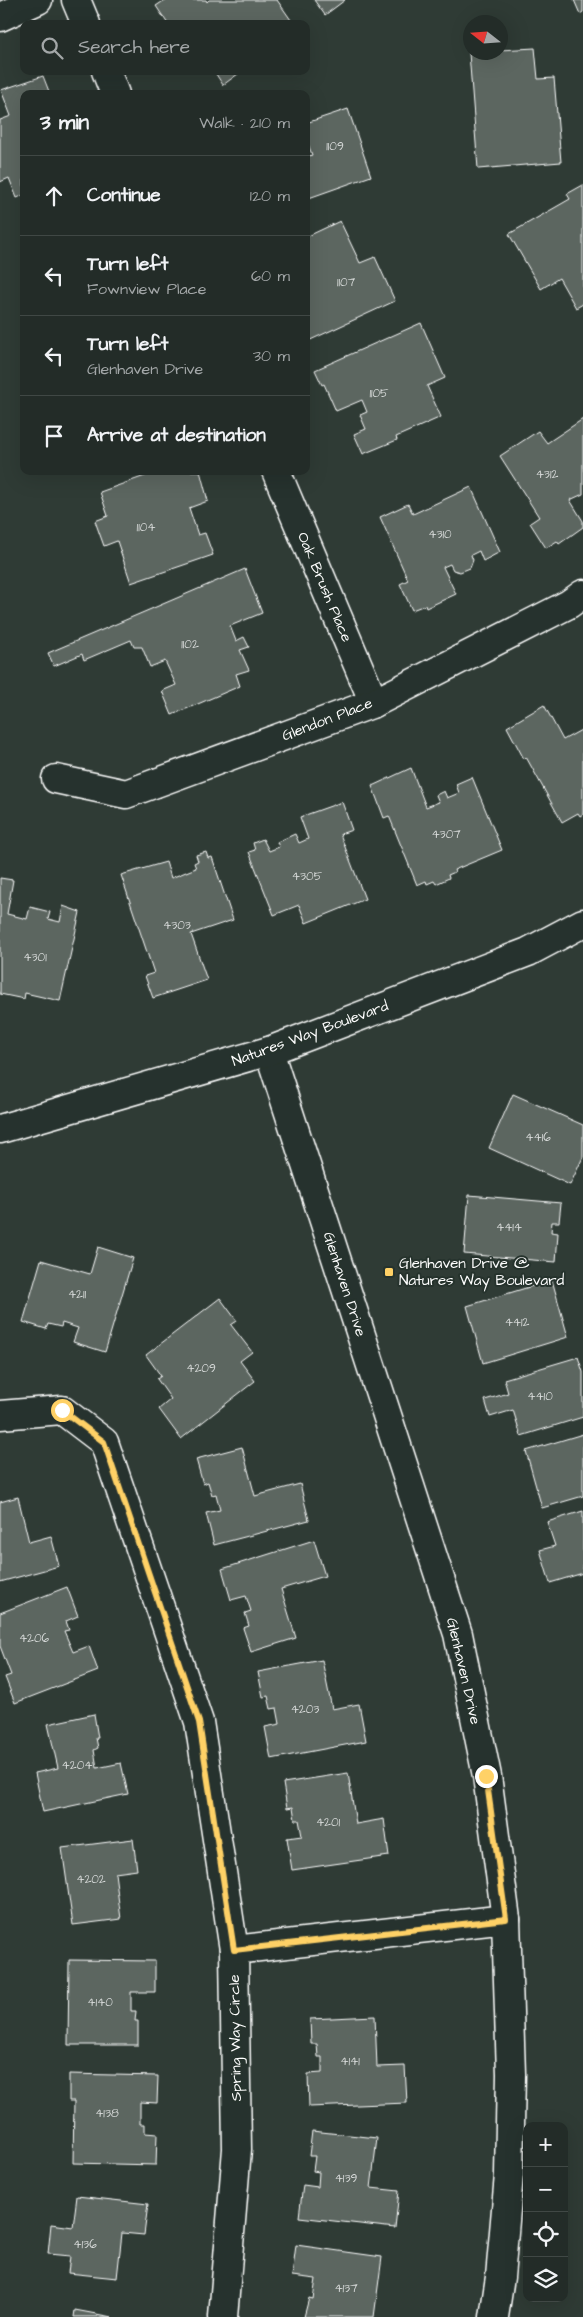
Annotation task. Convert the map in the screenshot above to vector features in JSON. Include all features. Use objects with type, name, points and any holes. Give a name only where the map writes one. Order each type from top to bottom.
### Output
[{"type":"street","points":[[0,17],[38,0]]},
{"type":"street","points":[[76,0],[84,20]]},
{"type":"street","points":[[108,75],[114,90]]},
{"type":"street","name":"Oak Brush Place","points":[[278,475],[374,702]]},
{"type":"street","name":"Glendon Place","points":[[56,779],[126,794],[374,702],[569,604],[583,594]]},
{"type":"street","name":"Natures Way Boulevard","points":[[0,1129],[269,1051],[528,952],[583,922]]},
{"type":"street","name":"Glenhaven Drive","points":[[269,1051],[458,1634],[486,1776],[506,1919],[511,2074],[509,2175],[500,2277],[494,2317]]},
{"type":"street","name":"Spring Way Circle","points":[[0,1415],[62,1410],[104,1442],[199,1722],[234,1950],[237,2149],[223,2317]]},
{"type":"street","points":[[234,1950],[506,1919]]},
{"type":"building","points":[[165,0],[206,0],[207,2],[209,0],[277,0],[291,20],[165,20],[156,6]]},
{"type":"building","points":[[314,0],[345,0],[325,15]]},
{"type":"building","points":[[574,0],[583,0],[583,12],[580,14]]},
{"type":"building","points":[[535,48],[538,79],[554,78],[561,162],[478,169],[470,60],[508,60],[508,50]]},
{"type":"building","points":[[217,75],[237,75],[223,85]]},
{"type":"building","points":[[43,76],[48,90],[20,90],[20,197],[17,198],[9,178],[0,182],[0,120],[11,116],[1,90]]},
{"type":"building","points":[[348,109],[371,176],[310,198],[310,156],[312,155],[310,149],[310,122]]},
{"type":"building","points":[[583,185],[583,304],[576,308],[559,278],[541,289],[509,234],[570,199],[567,194]]},
{"type":"building","points":[[340,221],[360,263],[375,257],[395,301],[310,340],[310,235]]},
{"type":"building","points":[[421,323],[445,378],[427,386],[441,417],[396,437],[397,440],[363,454],[354,434],[366,429],[360,415],[367,412],[362,400],[336,411],[324,384],[322,385],[315,370]]},
{"type":"building","points":[[583,419],[583,494],[570,500],[583,521],[583,527],[559,544],[557,541],[546,548],[530,523],[539,517],[500,456],[538,431],[547,443]]},
{"type":"building","points":[[148,475],[201,475],[208,501],[189,508],[198,535],[205,533],[213,555],[131,583],[117,541],[104,546],[95,521],[108,516],[100,492]]},
{"type":"building","points":[[471,487],[500,552],[483,561],[479,551],[471,555],[473,560],[470,568],[460,572],[453,570],[450,564],[443,567],[456,594],[426,608],[425,605],[412,610],[400,584],[408,580],[380,517],[408,504],[413,514]]},
{"type":"building","points":[[245,569],[262,613],[230,626],[236,641],[244,637],[249,647],[240,650],[249,670],[236,674],[240,686],[172,715],[162,691],[176,685],[165,661],[150,667],[142,647],[134,647],[131,640],[84,660],[82,654],[54,666],[48,653]]},
{"type":"building","points":[[544,705],[563,740],[583,729],[583,814],[580,816],[578,813],[562,822],[507,727]]},
{"type":"building","points":[[411,768],[426,807],[439,802],[436,795],[444,791],[447,798],[459,793],[456,784],[472,777],[502,850],[454,870],[455,872],[448,875],[449,878],[436,884],[434,881],[427,884],[426,881],[417,885],[389,816],[384,818],[372,786]]},
{"type":"building","points":[[342,802],[352,830],[340,834],[365,899],[306,923],[299,905],[274,915],[249,852],[255,850],[253,843],[263,839],[269,851],[279,847],[277,842],[295,834],[299,843],[308,839],[300,817]]},
{"type":"building","points":[[206,852],[208,858],[212,857],[233,920],[191,934],[207,980],[153,998],[145,976],[154,973],[121,875],[166,862],[171,878],[196,868],[194,863],[198,861],[196,855]]},
{"type":"building","points":[[0,878],[13,880],[7,914],[27,919],[30,907],[50,912],[48,919],[60,922],[63,906],[80,912],[60,1001],[25,993],[24,999],[0,994]]},
{"type":"building","points":[[513,1094],[583,1125],[583,1157],[570,1185],[489,1148]]},
{"type":"building","points":[[469,1195],[561,1203],[559,1222],[552,1222],[551,1232],[558,1233],[556,1262],[464,1254]]},
{"type":"building","points":[[98,1247],[133,1258],[105,1352],[73,1342],[78,1328],[62,1323],[61,1327],[48,1324],[46,1329],[23,1322],[41,1260],[90,1274]]},
{"type":"building","points":[[552,1280],[568,1337],[483,1363],[467,1306]]},
{"type":"building","points":[[220,1298],[237,1321],[231,1325],[252,1352],[240,1361],[255,1381],[181,1439],[159,1409],[171,1399],[157,1379],[161,1376],[146,1355]]},
{"type":"building","points":[[578,1357],[583,1372],[583,1417],[521,1436],[513,1410],[490,1417],[485,1400],[508,1393],[504,1379]]},
{"type":"building","points":[[583,1434],[583,1496],[542,1508],[526,1451]]},
{"type":"building","points":[[242,1447],[255,1496],[300,1484],[309,1520],[214,1545],[206,1513],[220,1510],[216,1494],[212,1495],[208,1482],[203,1484],[196,1459]]},
{"type":"building","points":[[18,1497],[29,1542],[51,1536],[59,1566],[0,1582],[0,1502]]},
{"type":"building","points":[[583,1511],[583,1573],[550,1583],[540,1550],[555,1546],[547,1522]]},
{"type":"building","points":[[314,1540],[325,1576],[281,1589],[296,1638],[251,1652],[243,1628],[249,1626],[245,1613],[251,1611],[246,1596],[231,1600],[222,1569]]},
{"type":"building","points":[[67,1587],[78,1616],[66,1621],[69,1630],[64,1631],[73,1652],[89,1646],[98,1671],[15,1703],[5,1677],[11,1675],[0,1646],[0,1613]]},
{"type":"building","points":[[322,1660],[332,1709],[359,1704],[366,1741],[271,1759],[265,1727],[280,1724],[277,1708],[271,1709],[268,1696],[263,1697],[258,1672]]},
{"type":"building","points":[[94,1714],[98,1738],[96,1738],[98,1748],[94,1750],[97,1768],[121,1763],[128,1794],[43,1812],[35,1773],[58,1768],[48,1724]]},
{"type":"building","points":[[348,1773],[356,1824],[384,1819],[389,1856],[292,1870],[287,1838],[302,1836],[299,1820],[295,1820],[293,1807],[287,1808],[283,1783]]},
{"type":"building","points":[[133,1839],[137,1870],[115,1873],[121,1919],[73,1925],[62,1848]]},
{"type":"building","points":[[69,1960],[155,1961],[155,1992],[131,1992],[131,2011],[136,2011],[135,2021],[138,2021],[138,2045],[68,2045]]},
{"type":"building","points":[[375,2016],[377,2067],[405,2066],[407,2103],[309,2107],[308,2074],[322,2073],[322,2057],[318,2057],[317,2044],[311,2044],[310,2019]]},
{"type":"building","points":[[69,2074],[158,2076],[157,2103],[140,2102],[140,2124],[145,2124],[145,2133],[157,2134],[156,2165],[73,2163],[74,2101],[69,2101]]},
{"type":"building","points":[[312,2131],[377,2138],[371,2188],[399,2191],[395,2228],[299,2217],[303,2185],[318,2187],[319,2172],[313,2171],[315,2156],[309,2156]]},
{"type":"building","points":[[77,2196],[148,2204],[144,2235],[122,2233],[117,2278],[68,2273],[70,2256],[48,2254],[51,2224],[73,2227]]},
{"type":"building","points":[[296,2245],[382,2257],[374,2317],[304,2317],[309,2298],[313,2299],[316,2279],[292,2276]]},
{"type":"building","points":[[75,2310],[112,2317],[74,2317]]},
{"type":"place","name":"Glenhaven Drive @ Natures Way Boulevard","points":[[389,1272]]},
{"type":"route","points":[[62,1410],[104,1442],[199,1722],[234,1950],[506,1919],[498,1846],[486,1776]]}]
